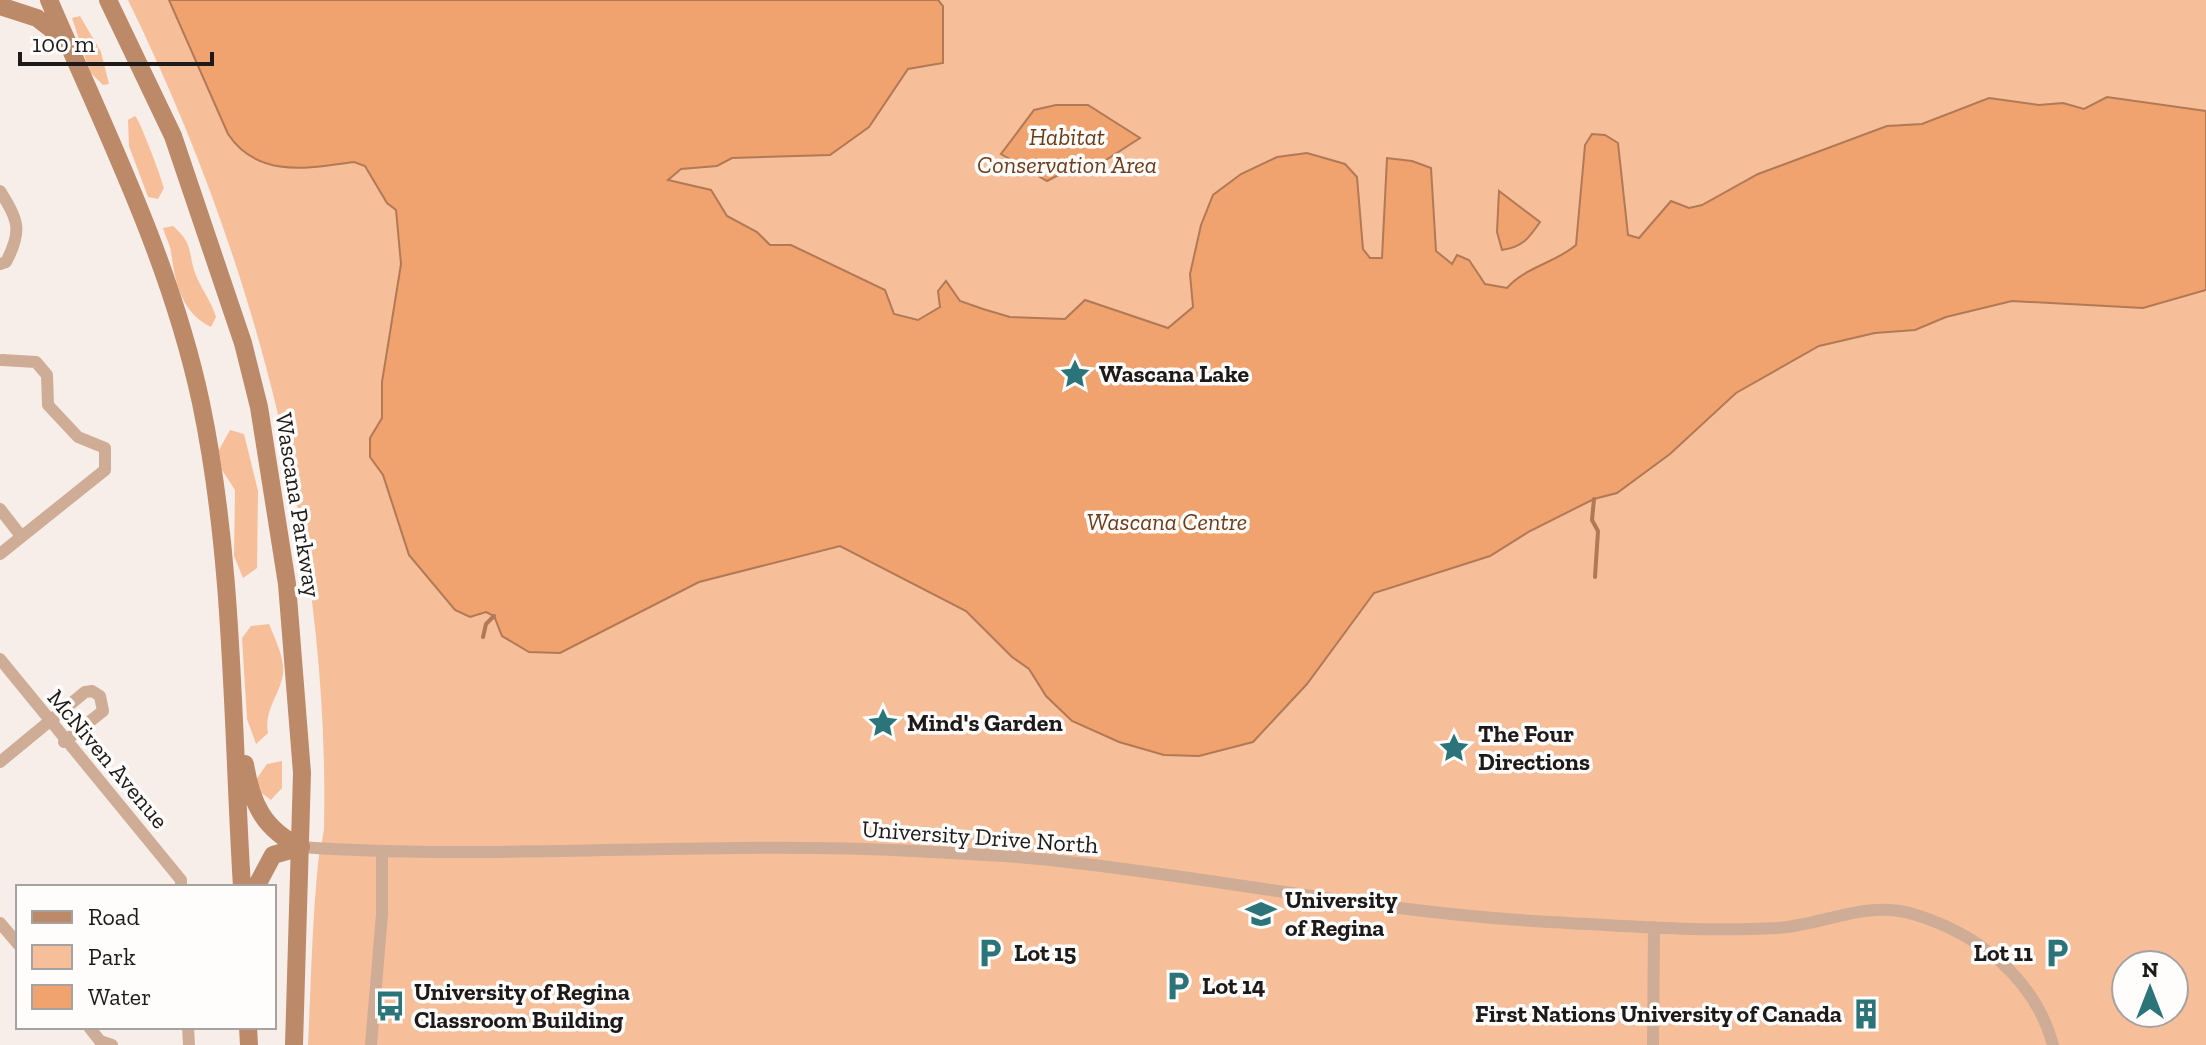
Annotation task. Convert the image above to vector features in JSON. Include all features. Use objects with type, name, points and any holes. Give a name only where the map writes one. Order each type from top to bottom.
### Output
[{"type":"main road","points":[[49,0],[133,194],[166,278],[185,338],[212,465],[232,682],[242,885]]},
{"type":"main road","name":"Wascana Parkway","points":[[108,0],[173,136],[243,343],[259,407],[290,612],[302,773],[294,1045]]},
{"type":"main road","points":[[0,6],[37,18],[67,42]]},
{"type":"main road","points":[[232,682],[254,805],[267,824],[283,839],[301,847]]},
{"type":"main road","points":[[257,885],[273,855],[301,847]]},
{"type":"street","points":[[0,191],[18,220],[15,246],[6,262],[0,264]]},
{"type":"street","points":[[0,554],[105,470],[105,448],[78,437],[48,405],[47,375],[36,362],[2,360]]},
{"type":"street","points":[[0,509],[21,536]]},
{"type":"street","name":"McNiven Avenue","points":[[0,659],[47,722],[181,880],[181,885]]},
{"type":"street","points":[[0,762],[85,692],[92,691],[100,696],[103,711],[64,742]]},
{"type":"street","name":"University Drive North","points":[[301,847],[382,852],[908,851],[1058,860],[1418,912],[1654,927],[1780,928],[1845,912],[1909,912],[1977,942],[2007,967],[2035,999],[2053,1045]]},
{"type":"street","points":[[371,1045],[382,914],[382,852]]},
{"type":"street","points":[[0,923],[16,942]]},
{"type":"street","points":[[1653,1045],[1654,927]]},
{"type":"street","points":[[91,1029],[100,1041],[112,1045]]},
{"type":"green space","name":"Wascana Centre","points":[[128,0],[2206,0],[2206,1045],[308,1045],[316,887],[324,828],[322,721],[313,614],[298,507],[275,402],[247,299],[173,97]]},
{"type":"green space","points":[[80,16],[101,52],[109,84],[103,85],[90,72],[72,18]]},
{"type":"green space","points":[[135,116],[164,188],[158,199],[148,197],[129,146],[128,120]]},
{"type":"green space","points":[[173,226],[188,246],[196,276],[214,311],[216,317],[211,327],[193,313],[181,295],[163,228]]},
{"type":"green space","points":[[230,430],[244,434],[258,491],[257,568],[243,578],[234,556],[235,490],[222,470],[219,450]]},
{"type":"green space","points":[[269,624],[280,651],[283,672],[269,712],[268,733],[256,744],[247,719],[242,638],[251,626]]},
{"type":"green space","points":[[282,761],[282,788],[271,800],[260,792],[255,781],[267,764]]},
{"type":"water","name":"Wascana Lake","points":[[169,0],[938,0],[943,6],[943,63],[908,69],[869,127],[830,155],[732,158],[717,166],[681,169],[668,180],[711,190],[727,216],[757,232],[770,245],[791,245],[885,290],[894,314],[918,320],[940,307],[938,291],[946,281],[960,301],[1010,317],[1065,319],[1085,300],[1168,328],[1193,307],[1190,274],[1201,225],[1213,195],[1241,174],[1277,157],[1307,153],[1345,164],[1357,177],[1363,249],[1370,258],[1382,258],[1387,158],[1412,161],[1431,168],[1436,251],[1452,264],[1457,255],[1469,260],[1485,284],[1507,288],[1522,275],[1576,245],[1585,145],[1592,134],[1605,135],[1618,143],[1628,235],[1639,238],[1671,201],[1689,208],[1702,205],[1758,174],[1887,126],[1922,124],[1989,98],[2039,105],[2063,103],[2084,109],[2107,97],[2206,111],[2206,290],[2143,308],[2012,301],[1946,317],[1915,330],[1875,333],[1819,346],[1736,393],[1670,454],[1617,493],[1594,499],[1530,531],[1490,556],[1374,593],[1307,684],[1253,742],[1199,756],[1164,755],[1119,742],[1072,721],[1046,696],[1029,669],[1012,657],[966,611],[840,546],[699,582],[560,653],[529,652],[502,636],[494,616],[486,612],[470,617],[455,610],[409,555],[383,475],[370,457],[370,438],[382,418],[382,382],[401,264],[396,210],[387,203],[365,166],[354,162],[285,167],[254,158],[240,148],[228,134]]},
{"type":"water","points":[[1056,105],[1088,105],[1140,138],[1095,167],[1072,168],[1047,181],[1001,154],[1034,110]]},
{"type":"water","points":[[1499,191],[1540,222],[1525,241],[1502,250],[1497,232]]},
{"type":"waterway","points":[[1594,499],[1592,520],[1598,531],[1595,577]]},
{"type":"waterway","points":[[483,637],[486,624],[494,616]]},
{"type":"place","name":"Wascana Lake","points":[[1075,374]]},
{"type":"place","name":"Mind's Garden","points":[[883,723]]},
{"type":"place","name":"The Four Directions","points":[[1454,748]]},
{"type":"place","name":"University of Regina","points":[[1261,914]]},
{"type":"place","name":"Lot 15","points":[[990,953]]},
{"type":"place","name":"Lot 11","points":[[2057,953]]},
{"type":"place","name":"Lot 14","points":[[1178,986]]},
{"type":"place","name":"University of Regina Classroom Building","points":[[390,1006]]},
{"type":"place","name":"First Nations University of Canada","points":[[1866,1014]]},
{"type":"park label","name":"Habitat Conservation Area","points":[[1067,151]]}]
